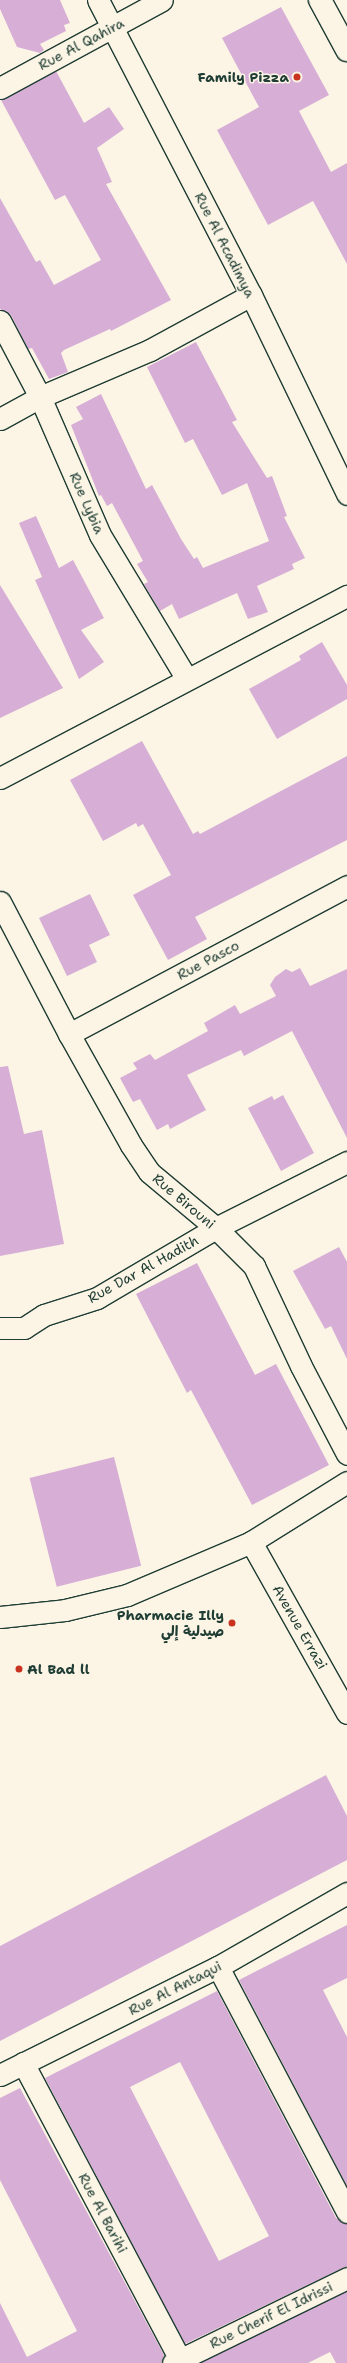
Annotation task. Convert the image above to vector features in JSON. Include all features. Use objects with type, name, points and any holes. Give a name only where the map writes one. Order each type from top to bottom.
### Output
[{"type":"main road","points":[[320,0],[347,50]]},
{"type":"street","name":"Rue Al Acadimya","points":[[98,0],[251,295],[347,494]]},
{"type":"street","name":"Rue Al Qahira","points":[[0,88],[162,0]]},
{"type":"street","points":[[0,419],[40,397],[150,350],[251,295]]},
{"type":"street","name":"Rue Lybia","points":[[0,321],[40,397],[100,534],[187,679]]},
{"type":"street","points":[[0,778],[347,596]]},
{"type":"street","name":"Rue Pasco","points":[[69,1034],[347,886]]},
{"type":"street","name":"Rue Birouni","points":[[0,902],[69,1034],[131,1145],[149,1172],[216,1228],[254,1266],[301,1366],[347,1454]]},
{"type":"street","name":"Rue Dar Al Hadith","points":[[0,1328],[24,1328],[44,1315],[97,1298],[216,1228],[347,1162]]},
{"type":"street","points":[[0,1618],[65,1610],[127,1595],[251,1542],[347,1482]]},
{"type":"street","name":"Avenue Errazi","points":[[251,1542],[347,1713]]},
{"type":"street","name":"Rue Al Antaqui","points":[[0,2075],[218,1967],[347,1893]]},
{"type":"street","points":[[218,1967],[347,2212]]},
{"type":"street","name":"Rue Al Barihi","points":[[24,2063],[179,2362]]},
{"type":"street","name":"Rue Cherif El Idrissi","points":[[179,2362],[347,2278]]},
{"type":"building","points":[[0,0],[60,0],[70,23],[64,25],[66,31],[40,44],[44,50],[40,53],[17,47],[0,9]]},
{"type":"building","points":[[281,7],[329,95],[299,111],[331,172],[347,163],[347,264],[313,201],[268,225],[217,130],[259,107],[222,38]]},
{"type":"building","points":[[56,71],[84,123],[109,107],[124,129],[97,148],[112,182],[106,184],[171,300],[111,331],[110,329],[64,350],[61,353],[68,372],[49,379],[32,348],[28,349],[11,315],[0,309],[0,198],[36,262],[40,260],[54,285],[101,260],[65,195],[55,200],[1,100]]},
{"type":"building","points":[[196,342],[237,420],[232,422],[267,478],[272,476],[287,516],[284,517],[305,558],[292,564],[294,569],[257,586],[268,612],[248,619],[237,593],[179,619],[172,604],[160,611],[144,584],[148,582],[137,564],[143,561],[112,503],[107,506],[101,495],[99,496],[71,425],[83,419],[76,407],[101,394],[146,489],[152,485],[181,539],[194,559],[197,557],[203,568],[269,541],[247,483],[222,495],[193,439],[185,443],[147,367]]},
{"type":"building","points":[[36,516],[59,568],[73,560],[104,618],[81,630],[104,662],[79,679],[35,580],[42,577],[19,523]]},
{"type":"building","points":[[0,585],[63,688],[0,718]]},
{"type":"building","points":[[322,642],[347,685],[347,699],[277,739],[249,689],[301,660],[299,656]]},
{"type":"building","points":[[142,741],[193,834],[198,831],[200,834],[347,756],[347,840],[195,917],[207,939],[168,960],[133,895],[171,875],[143,824],[138,827],[136,823],[103,841],[70,780]]},
{"type":"building","points":[[90,894],[110,935],[89,945],[97,962],[67,976],[39,918]]},
{"type":"building","points":[[300,968],[310,986],[347,969],[347,1138],[292,1031],[244,1056],[241,1050],[187,1075],[206,1110],[170,1129],[168,1124],[157,1130],[140,1099],[133,1102],[120,1078],[137,1069],[133,1063],[150,1054],[155,1060],[208,1031],[204,1023],[235,1005],[240,1014],[276,996],[270,985],[275,977],[286,969],[292,972]]},
{"type":"building","points":[[8,1066],[24,1134],[42,1130],[64,1244],[0,1256],[0,1067]]},
{"type":"building","points":[[283,1095],[314,1153],[281,1171],[248,1108],[272,1096],[274,1100]]},
{"type":"building","points":[[339,1247],[347,1262],[347,1359],[331,1326],[325,1329],[293,1271]]},
{"type":"building","points":[[197,1263],[255,1375],[276,1364],[329,1465],[252,1505],[191,1390],[187,1393],[136,1294]]},
{"type":"building","points":[[114,1457],[141,1566],[57,1587],[30,1478]]},
{"type":"building","points":[[326,1775],[347,1816],[347,1860],[0,2041],[0,1946]]},
{"type":"building","points":[[347,1925],[347,1978],[323,1990],[347,2037],[347,2186],[239,1980]]},
{"type":"building","points":[[217,1991],[336,2218],[347,2224],[347,2266],[185,2344],[45,2078]],"holes":[[[180,2062],[269,2236],[219,2261],[130,2087]]]},
{"type":"building","points":[[20,2088],[164,2355],[161,2363],[0,2363],[0,2303],[27,2357],[77,2331],[0,2180],[0,2098]]},
{"type":"building","points":[[347,2291],[347,2363],[336,2363],[330,2352],[308,2363],[200,2363]]},
{"type":"place","name":"Family Pizza","points":[[297,77]]},
{"type":"place","name":"Pharmacie Illy صيدلية إلي","points":[[232,1623]]},
{"type":"place","name":"Al Bad ll","points":[[19,1669]]}]
